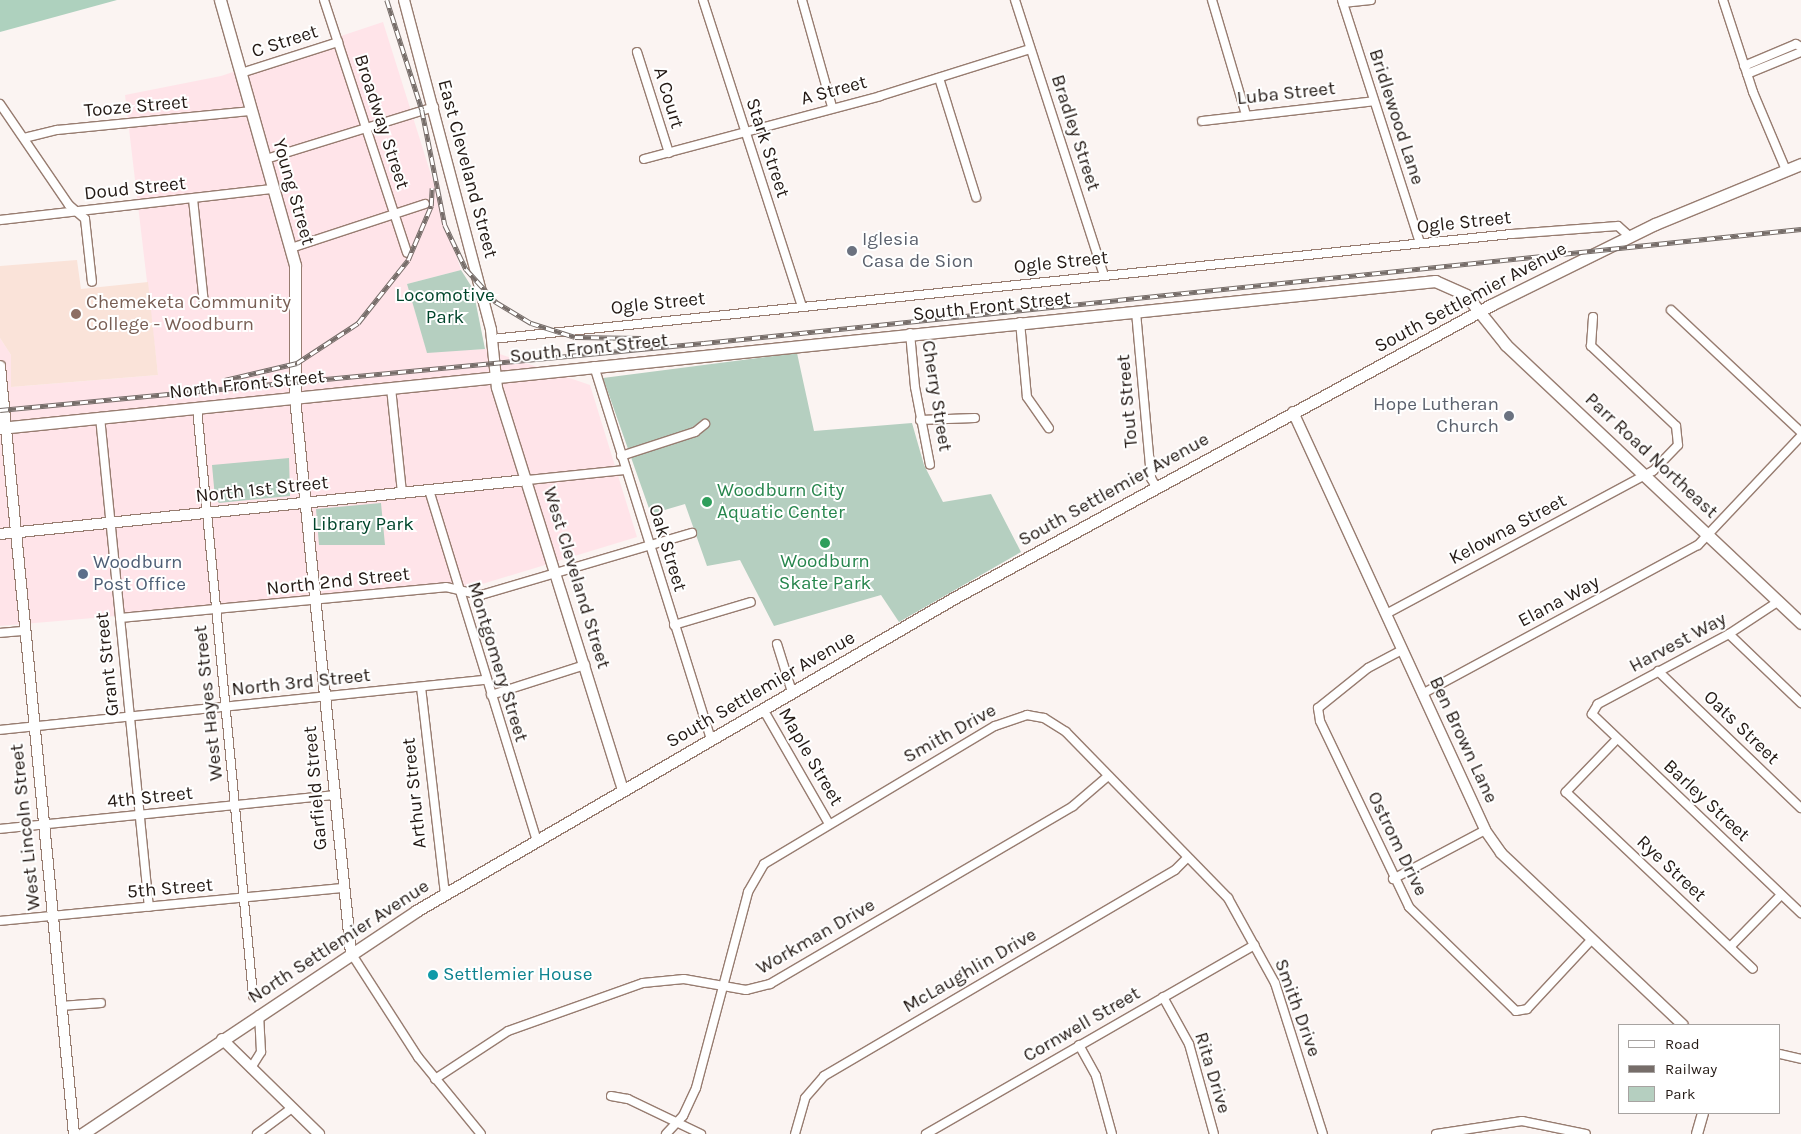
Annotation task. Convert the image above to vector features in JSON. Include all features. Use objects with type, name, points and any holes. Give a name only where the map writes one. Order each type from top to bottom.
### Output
[{"type":"main road","name":"Young Street","points":[[220,0],[291,248],[298,296],[295,398]]},
{"type":"main road","name":"South Settlemier Avenue","points":[[624,790],[792,692],[1156,487],[1480,312],[1630,236],[1801,164]]},
{"type":"main road","name":"South Front Street","points":[[496,377],[1426,281],[1459,290],[1480,312]]},
{"type":"main road","name":"Parr Road Northeast","points":[[1480,312],[1506,345],[1801,622]]},
{"type":"main road","name":"North Front Street","points":[[2,428],[496,377]]},
{"type":"main road","name":"North Settlemier Avenue","points":[[82,1134],[351,953],[445,894],[624,790]]},
{"type":"street","name":"Broadway Street","points":[[324,0],[407,253]]},
{"type":"street","name":"East Cleveland Street","points":[[404,0],[434,107],[492,339],[496,377]]},
{"type":"street","name":"Stark Street","points":[[703,0],[802,306]]},
{"type":"street","points":[[802,0],[832,107]]},
{"type":"street","name":"Bradley Street","points":[[1015,0],[1104,275]]},
{"type":"street","points":[[1212,0],[1246,115]]},
{"type":"street","points":[[1343,1],[1370,0]]},
{"type":"street","points":[[1723,0],[1744,66],[1786,170]]},
{"type":"street","name":"Bridlewood Lane","points":[[1343,1],[1420,244]]},
{"type":"street","name":"C Street","points":[[241,73],[338,42]]},
{"type":"street","name":"A Street","points":[[644,158],[669,153],[939,78],[1030,49]]},
{"type":"street","points":[[1744,66],[1799,49]]},
{"type":"street","points":[[1747,74],[1799,49]]},
{"type":"street","name":"A Court","points":[[637,52],[669,153]]},
{"type":"street","points":[[939,78],[976,197]]},
{"type":"street","name":"Luba Street","points":[[1202,121],[1374,101]]},
{"type":"street","points":[[0,104],[85,219],[92,282]]},
{"type":"street","points":[[266,160],[434,107]]},
{"type":"street","name":"Tooze Street","points":[[24,138],[57,130],[252,112]]},
{"type":"street","name":"Doud Street","points":[[0,220],[274,189]]},
{"type":"street","points":[[193,199],[204,303]]},
{"type":"street","points":[[291,248],[425,204]]},
{"type":"street","name":"Ogle Street","points":[[492,339],[1104,275],[1618,226],[1630,236]]},
{"type":"street","points":[[1671,310],[1801,434]]},
{"type":"street","name":"Tout Street","points":[[1136,312],[1151,478],[1156,487]]},
{"type":"street","name":"Kelowna Street","points":[[1386,614],[1645,475],[1678,445],[1679,432],[1591,346],[1593,317]]},
{"type":"street","points":[[1020,322],[1027,397],[1049,428]]},
{"type":"street","name":"Cherry Street","points":[[910,333],[920,420],[930,465]]},
{"type":"street","name":"West Lincoln Street","points":[[0,366],[2,428],[74,1134]]},
{"type":"street","name":"Oak Street","points":[[594,366],[625,470],[712,739]]},
{"type":"street","name":"West Cleveland Street","points":[[496,377],[624,790]]},
{"type":"street","points":[[392,388],[402,493]]},
{"type":"street","name":"Garfield Street","points":[[295,398],[304,504],[351,953],[435,1079],[481,1134]]},
{"type":"street","name":"West Hayes Street","points":[[197,408],[254,995]]},
{"type":"street","name":"Ben Brown Lane","points":[[1293,412],[1484,830],[1501,853],[1682,1024]]},
{"type":"street","name":"Grant Street","points":[[100,418],[149,907]]},
{"type":"street","points":[[920,420],[974,418]]},
{"type":"street","points":[[621,456],[695,432],[705,424]]},
{"type":"street","name":"Elana Way","points":[[1422,694],[1695,547],[1801,434]]},
{"type":"street","points":[[527,480],[625,470]]},
{"type":"street","name":"North 1st Street","points":[[0,534],[527,480]]},
{"type":"street","name":"Montgomery Street","points":[[429,490],[458,590],[537,842]]},
{"type":"street","name":"North 2nd Street","points":[[120,618],[218,611],[446,587],[481,595],[692,532]]},
{"type":"street","points":[[674,624],[751,602]]},
{"type":"street","name":"Harvest Way","points":[[1592,710],[1729,634],[1779,602]]},
{"type":"street","points":[[0,633],[24,631]]},
{"type":"street","points":[[1729,634],[1801,703]]},
{"type":"street","points":[[777,644],[792,692]]},
{"type":"street","name":"Ostrom Drive","points":[[1402,650],[1368,668],[1318,708],[1320,722],[1393,879],[1427,928],[1511,1008],[1522,1012],[1592,939]]},
{"type":"street","points":[[491,695],[585,665]]},
{"type":"street","name":"Oats Street","points":[[1658,672],[1801,808]]},
{"type":"street","name":"North 3rd Street","points":[[0,730],[486,680]]},
{"type":"street","name":"Arthur Street","points":[[421,687],[445,894]]},
{"type":"street","name":"Maple Street","points":[[763,709],[828,822]]},
{"type":"street","name":"Barley Street","points":[[1592,710],[1617,739],[1801,913]]},
{"type":"street","name":"Smith Drive","points":[[666,1134],[675,1124],[700,1077],[748,892],[759,869],[773,855],[995,726],[1019,716],[1037,716],[1060,726],[1228,898],[1275,983],[1324,1134]]},
{"type":"street","name":"Rye Street","points":[[1617,739],[1566,792],[1753,969]]},
{"type":"street","name":"Workman Drive","points":[[435,1079],[508,1032],[643,983],[684,979],[746,990],[770,984],[1068,809],[1108,776]]},
{"type":"street","name":"4th Street","points":[[0,829],[334,796]]},
{"type":"street","points":[[1393,879],[1484,830]]},
{"type":"street","name":"McLaughlin Drive","points":[[795,1134],[806,1098],[824,1076],[1175,870],[1188,858]]},
{"type":"street","name":"5th Street","points":[[0,921],[343,888]]},
{"type":"street","points":[[1730,948],[1781,895]]},
{"type":"street","name":"Cornwell Street","points":[[926,1134],[1255,945]]},
{"type":"street","name":"Rita Drive","points":[[1163,997],[1188,1044],[1214,1134]]},
{"type":"street","points":[[62,1006],[101,1003]]},
{"type":"street","points":[[251,1068],[261,1052],[259,1015]]},
{"type":"street","points":[[222,1039],[319,1134]]},
{"type":"street","points":[[1079,1046],[1096,1076],[1112,1134]]},
{"type":"street","points":[[1781,1054],[1801,1059]]},
{"type":"street","points":[[611,1096],[628,1099],[675,1124],[701,1134]]},
{"type":"street","points":[[257,1134],[292,1108]]},
{"type":"street","points":[[1697,1134],[1703,1114]]},
{"type":"street","points":[[1436,1134],[1522,1121],[1586,1134]]},
{"type":"shaded area","points":[[383,22],[461,270],[407,284],[427,352],[485,349],[590,385],[637,537],[479,585],[0,626],[0,338],[11,355],[11,387],[158,375],[125,95],[221,76]]},
{"type":"shaded area","name":"Chemeketa Community College - Woodburn","points":[[77,260],[81,289],[148,282],[158,375],[11,387],[11,355],[0,338],[0,266]]},
{"type":"green space","points":[[0,0],[117,0],[0,32]]},
{"type":"green space","name":"Locomotive Park","points":[[461,270],[473,289],[485,349],[427,353],[407,284]]},
{"type":"green space","points":[[797,353],[814,431],[912,423],[924,465],[943,502],[991,494],[1021,552],[899,622],[881,595],[774,626],[740,560],[707,566],[685,504],[651,514],[603,378]]},
{"type":"green space","points":[[289,458],[290,496],[219,503],[215,498],[212,465]]},
{"type":"green space","name":"Library Park","points":[[381,503],[385,545],[319,545],[316,509]]},
{"type":"railway","points":[[387,0],[422,110],[445,225],[466,269],[496,302],[531,323],[575,337],[641,338]]},
{"type":"railway","points":[[225,380],[297,363],[358,323],[408,260],[431,206],[432,188]]},
{"type":"railway","points":[[0,410],[704,343],[1801,229]]},
{"type":"place","name":"Iglesia Casa de Sion","points":[[852,251]]},
{"type":"place","name":"Chemeketa Community College - Woodburn","points":[[76,314]]},
{"type":"place","name":"Hope Lutheran Church","points":[[1509,416]]},
{"type":"place","name":"Woodburn City Aquatic Center","points":[[707,502]]},
{"type":"place","name":"Woodburn Skate Park","points":[[825,543]]},
{"type":"place","name":"Woodburn Post Office","points":[[83,574]]},
{"type":"place","name":"Settlemier House","points":[[433,975]]}]
